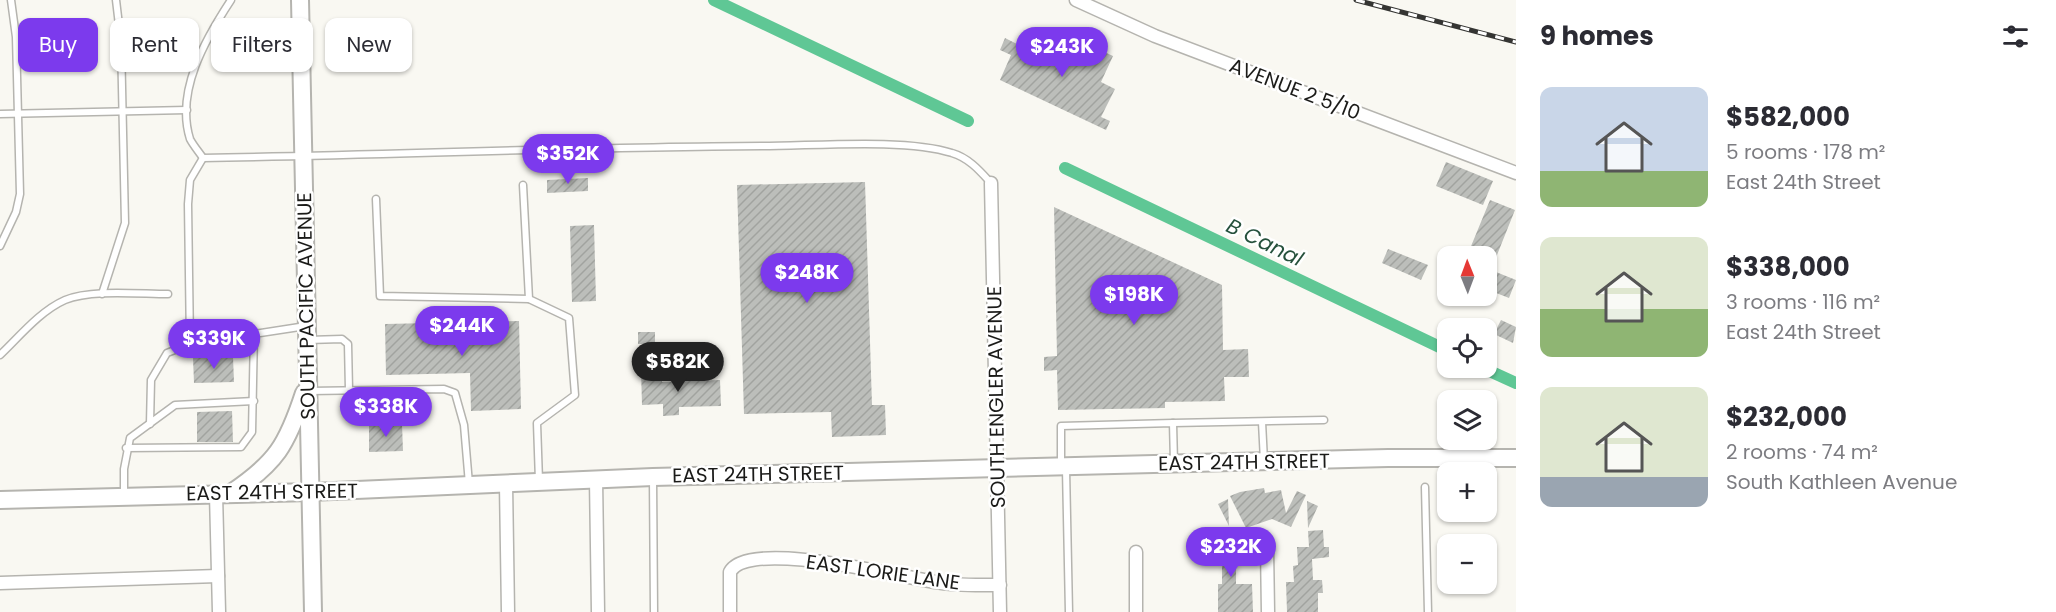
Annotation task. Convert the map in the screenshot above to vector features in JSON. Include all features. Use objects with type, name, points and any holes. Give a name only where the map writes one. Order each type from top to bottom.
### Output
[{"type":"main road","name":"SOUTH PACIFIC AVENUE","points":[[300,0],[313,612]]},
{"type":"main road","points":[[224,493],[272,463],[296,418],[308,386]]},
{"type":"main road","name":"EAST 24TH STREET","points":[[0,500],[311,492],[653,477],[1264,461],[1516,458]]},
{"type":"street","name":"AVENUE 2 5/10","points":[[1076,0],[1155,36],[1516,173]]},
{"type":"street","name":"SOUTH ENGLER AVENUE","points":[[992,183],[1000,612]]},
{"type":"street","points":[[596,479],[598,612]]},
{"type":"street","points":[[506,484],[508,612]]},
{"type":"street","points":[[219,612],[218,576],[224,493]]},
{"type":"street","points":[[1267,548],[1268,612]]},
{"type":"street","points":[[1136,552],[1136,612]]},
{"type":"street","name":"EAST LORIE LANE","points":[[730,612],[729,580],[733,567],[746,560],[800,560],[862,567],[935,582],[1000,585]]},
{"type":"street","points":[[0,583],[218,576]]},
{"type":"lane","points":[[0,246],[16,212],[20,194],[16,37],[11,0]]},
{"type":"lane","points":[[102,294],[124,223],[121,42],[116,0]]},
{"type":"lane","points":[[202,158],[190,139],[187,110],[192,70],[231,0]]},
{"type":"lane","points":[[0,114],[187,110]]},
{"type":"lane","points":[[202,158],[722,146],[884,146],[927,148],[953,153],[970,161],[992,183]]},
{"type":"lane","points":[[190,344],[188,204],[190,180],[202,158]]},
{"type":"lane","points":[[523,185],[529,299]]},
{"type":"lane","points":[[376,199],[380,296],[529,299],[569,318],[575,395],[537,423],[539,482]]},
{"type":"lane","points":[[0,355],[44,314],[65,300],[102,294],[168,294]]},
{"type":"lane","points":[[126,448],[241,447],[252,432],[254,332]]},
{"type":"lane","points":[[150,424],[151,380],[167,353],[190,344],[254,332],[307,333],[342,339],[348,344],[349,390]]},
{"type":"lane","points":[[308,386],[349,390],[444,389],[455,393],[464,425],[470,485]]},
{"type":"lane","points":[[124,496],[126,448],[130,438],[175,405],[254,401]]},
{"type":"lane","points":[[1070,612],[1061,426],[1324,420]]},
{"type":"lane","points":[[1262,422],[1264,461]]},
{"type":"lane","points":[[1173,423],[1174,464]]},
{"type":"lane","points":[[653,477],[654,612]]},
{"type":"lane","points":[[1425,487],[1428,612]]},
{"type":"building","points":[[1005,38],[1029,50],[1035,38],[1079,59],[1087,44],[1113,56],[1101,82],[1115,89],[1101,117],[1110,121],[1106,130],[1000,80],[1011,55],[1000,50]]},
{"type":"building","points":[[1446,162],[1493,181],[1483,205],[1436,186]]},
{"type":"building","points":[[588,178],[588,191],[547,193],[547,180]]},
{"type":"building","points":[[865,182],[872,405],[885,405],[886,435],[832,437],[831,412],[744,414],[737,185]]},
{"type":"building","points":[[1490,200],[1515,210],[1497,255],[1497,246],[1471,246]]},
{"type":"building","points":[[1054,207],[1222,285],[1223,350],[1248,349],[1249,377],[1224,377],[1225,401],[1165,402],[1165,408],[1058,410],[1057,370],[1044,371],[1044,357],[1057,356]]},
{"type":"building","points":[[594,225],[596,301],[572,302],[570,226]]},
{"type":"building","points":[[1388,249],[1428,265],[1421,280],[1382,263]]},
{"type":"building","points":[[1497,272],[1516,280],[1509,298],[1497,293]]},
{"type":"building","points":[[1501,320],[1516,327],[1513,343],[1497,335],[1497,328]]},
{"type":"building","points":[[519,321],[521,409],[471,411],[470,373],[386,375],[385,324]]},
{"type":"building","points":[[638,332],[655,332],[655,344],[638,344]]},
{"type":"building","points":[[233,357],[234,382],[194,383],[193,358]]},
{"type":"building","points":[[641,370],[661,370],[662,382],[720,380],[721,406],[679,407],[679,415],[663,416],[663,404],[642,405]]},
{"type":"building","points":[[232,411],[233,442],[197,442],[197,412]]},
{"type":"building","points":[[402,424],[403,451],[369,452],[369,425]]},
{"type":"building","points":[[1264,488],[1265,493],[1281,490],[1286,513],[1297,491],[1306,495],[1291,527],[1272,519],[1246,528],[1230,496]]},
{"type":"building","points":[[1228,499],[1229,526],[1218,504]]},
{"type":"building","points":[[1307,501],[1318,506],[1308,528]]},
{"type":"building","points":[[1323,530],[1324,547],[1329,547],[1329,557],[1312,559],[1313,580],[1322,580],[1323,593],[1318,593],[1318,612],[1287,612],[1286,582],[1294,582],[1293,566],[1298,565],[1297,547],[1309,547],[1308,531]]},
{"type":"building","points":[[1229,532],[1230,549],[1240,549],[1241,560],[1236,560],[1236,584],[1252,584],[1253,612],[1218,612],[1218,584],[1222,584],[1222,561],[1211,560],[1211,550],[1215,550],[1214,533]]},
{"type":"waterway","name":"B Canal","points":[[714,0],[968,121]]},
{"type":"waterway","name":"B Canal","points":[[1065,168],[1437,346]]},
{"type":"waterway","name":"B Canal","points":[[1497,374],[1516,383]]},
{"type":"railway","points":[[1356,0],[1516,42]]}]
